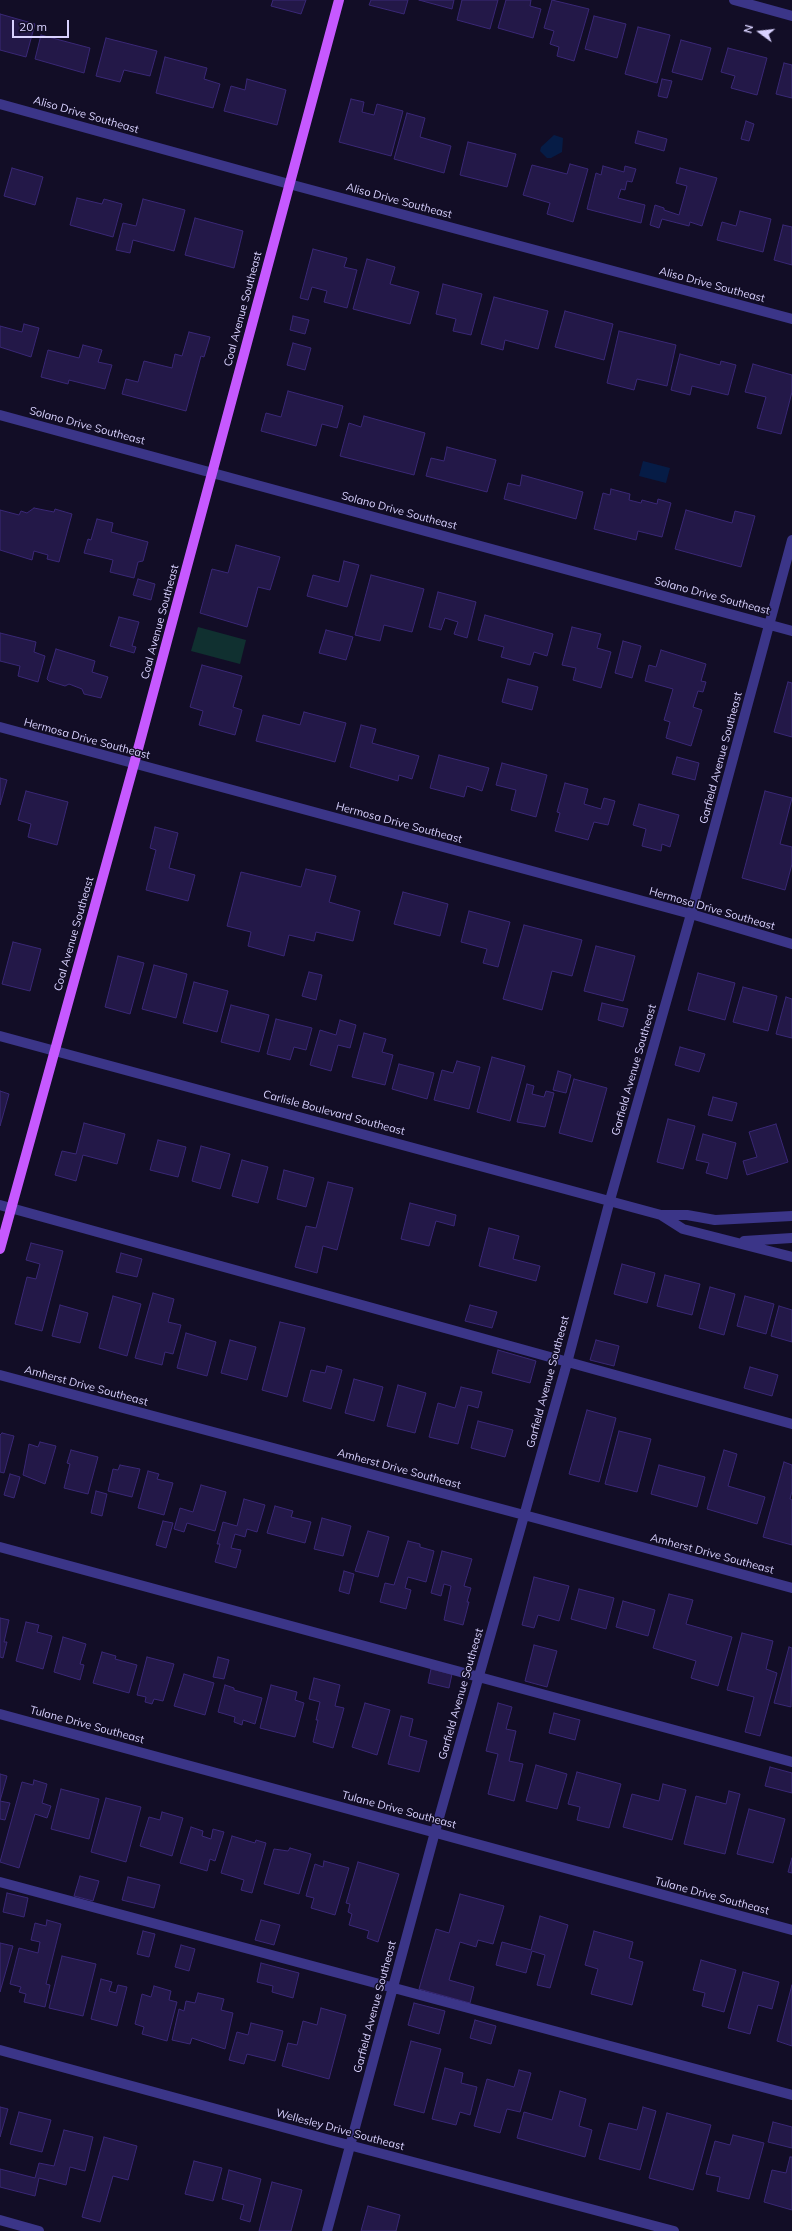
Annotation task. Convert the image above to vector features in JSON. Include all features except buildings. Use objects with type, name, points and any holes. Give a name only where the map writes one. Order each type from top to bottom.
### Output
[{"type":"main road","name":"Coal Avenue Southeast","points":[[0,1249],[134,764],[339,0]]},
{"type":"street","points":[[734,0],[792,16]]},
{"type":"street","name":"Aliso Drive Southeast","points":[[0,104],[289,184],[792,319]]},
{"type":"street","name":"Solano Drive Southeast","points":[[0,415],[792,631]]},
{"type":"street","name":"Garfield Avenue Southeast","points":[[327,2231],[435,1832],[691,914],[792,540]]},
{"type":"street","name":"Hermosa Drive Southeast","points":[[0,727],[691,914],[792,944]]},
{"type":"street","name":"Carlisle Boulevard Southeast","points":[[0,1036],[661,1215],[687,1216],[715,1220],[745,1219],[789,1214]]},
{"type":"street","points":[[0,1205],[792,1424]]},
{"type":"street","name":"Carlisle Boulevard Southeast","points":[[661,1215],[683,1229],[792,1257]]},
{"type":"street","points":[[734,1241],[792,1238]]},
{"type":"street","name":"Amherst Drive Southeast","points":[[0,1375],[792,1588]]},
{"type":"street","points":[[0,1547],[792,1762]]},
{"type":"street","name":"Tulane Drive Southeast","points":[[0,1714],[792,1930]]},
{"type":"street","points":[[0,1882],[792,2095]]},
{"type":"street","name":"Wellesley Drive Southeast","points":[[0,2050],[350,2146],[674,2231]]},
{"type":"street","points":[[0,2220],[39,2231]]},
{"type":"green space","points":[[198,627],[246,640],[240,664],[191,651]]},
{"type":"water","points":[[554,135],[563,138],[562,152],[551,158],[547,158],[540,151],[541,147]]},
{"type":"water","points":[[643,461],[670,468],[666,483],[639,476]]}]
